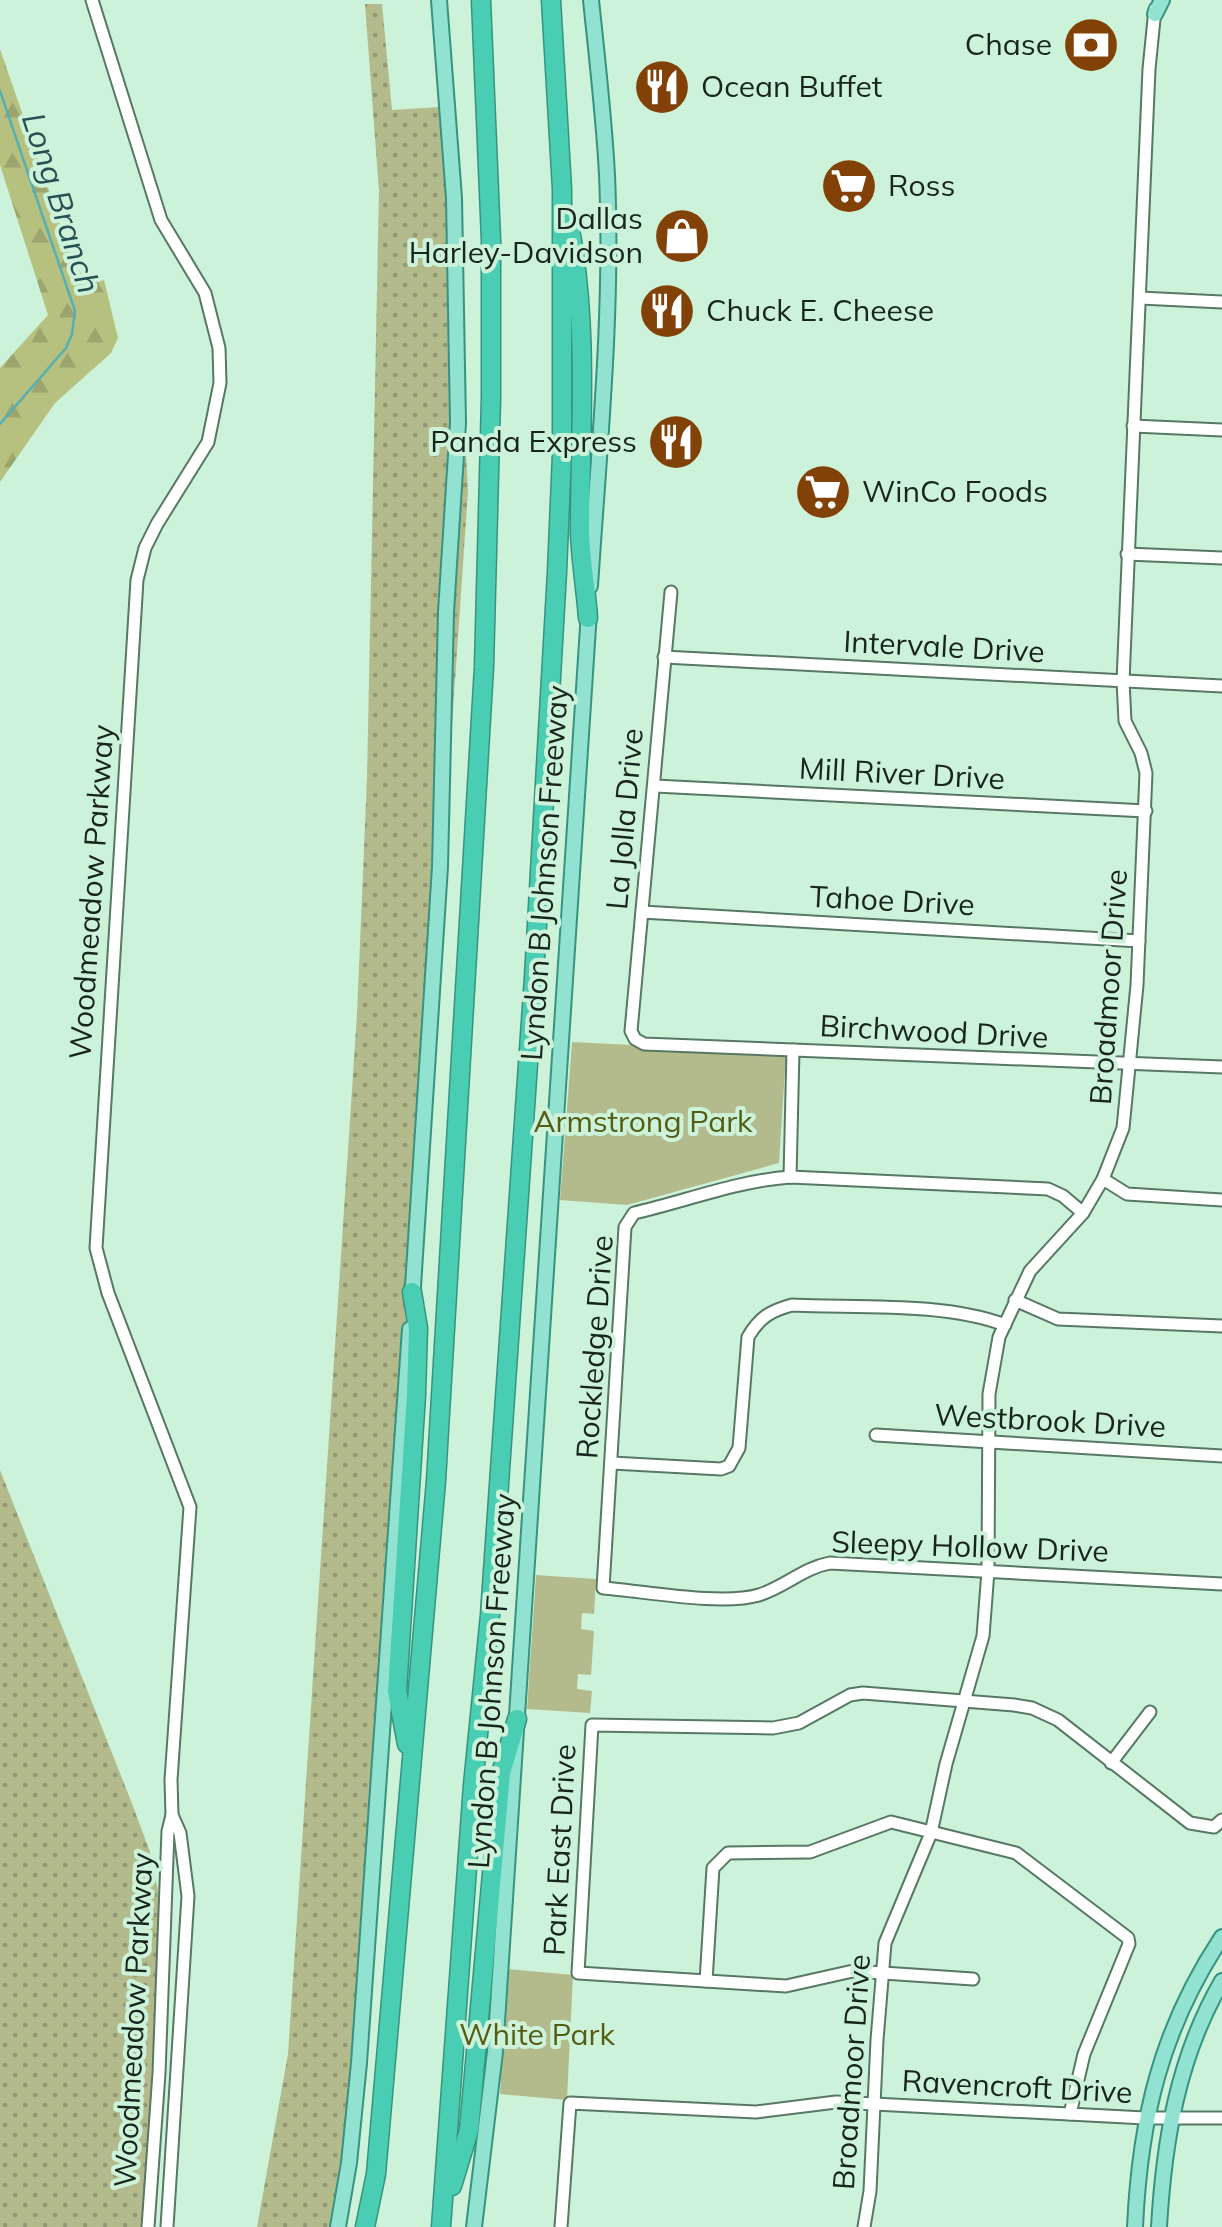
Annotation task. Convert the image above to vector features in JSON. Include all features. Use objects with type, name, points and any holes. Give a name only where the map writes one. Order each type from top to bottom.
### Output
[{"type":"highway","points":[[365,2227],[376,2174],[436,1481],[484,667],[491,240],[481,0]]},
{"type":"highway","name":"Lyndon B Johnson Freeway","points":[[442,2221],[534,977],[558,552],[562,189],[551,0]]},
{"type":"highway","points":[[562,189],[580,280],[580,537],[588,618]]},
{"type":"highway","points":[[412,1292],[418,1328],[416,1394],[397,1691],[412,1769]]},
{"type":"highway","points":[[442,2221],[469,2130],[500,1773],[517,1720]]},
{"type":"main road","points":[[338,2227],[349,2163],[360,2045],[440,868],[446,612],[458,423],[454,198],[439,0]]},
{"type":"main road","name":"Lyndon B Johnson Freeway","points":[[474,2227],[495,2052],[606,320],[607,174],[594,0]]},
{"type":"main road","points":[[1135,2227],[1145,2118],[1178,2013],[1222,1937]]},
{"type":"main road","points":[[1159,2227],[1170,2117],[1188,2054],[1222,1981]]},
{"type":"street","name":"Woodmeadow Parkway","points":[[92,0],[161,220],[206,293],[220,348],[220,382],[208,442],[157,524],[145,548],[137,580],[96,1248],[108,1293],[190,1507],[172,1760],[160,2053],[148,2227]]},
{"type":"street","name":"Broadmoor Drive","points":[[864,2227],[876,2105],[881,1973],[890,1926],[932,1833],[983,1636],[991,1377],[999,1337],[1030,1271],[1083,1212],[1103,1179],[1124,1128],[1140,941],[1146,773],[1125,721],[1123,681],[1149,69],[1158,5]]},
{"type":"street","points":[[1140,298],[1222,302]]},
{"type":"street","points":[[1133,426],[1222,430]]},
{"type":"street","points":[[1127,554],[1222,558]]},
{"type":"street","name":"La Jolla Drive","points":[[644,1044],[635,1040],[631,1032],[671,592]]},
{"type":"street","name":"Intervale Drive","points":[[664,657],[1222,686]]},
{"type":"street","name":"Mill River Drive","points":[[655,786],[1146,811]]},
{"type":"street","name":"Tahoe Drive","points":[[642,912],[1140,941]]},
{"type":"street","name":"Birchwood Drive","points":[[644,1044],[1222,1067]]},
{"type":"street","points":[[790,1178],[792,1050]]},
{"type":"street","name":"Rockledge Drive","points":[[603,1588],[625,1227],[634,1213],[714,1194],[753,1180],[790,1178],[1048,1189],[1083,1212]]},
{"type":"street","points":[[1103,1179],[1126,1194],[1222,1200]]},
{"type":"street","points":[[1015,1300],[1058,1319],[1222,1326]]},
{"type":"street","points":[[612,1463],[721,1469],[729,1466],[739,1448],[748,1337],[770,1311],[792,1305],[947,1312],[981,1316],[1005,1325]]},
{"type":"street","name":"Westbrook Drive","points":[[876,1435],[1222,1456]]},
{"type":"street","name":"Sleepy Hollow Drive","points":[[603,1588],[722,1598],[760,1594],[811,1566],[830,1564],[1222,1584]]},
{"type":"street","name":"Park East Drive","points":[[965,1700],[904,1694],[850,1695],[798,1723],[774,1728],[592,1725],[578,1973],[786,1986],[852,1971],[973,1979]]},
{"type":"street","points":[[965,1700],[1042,1711],[1190,1823],[1214,1828],[1222,1820]]},
{"type":"street","points":[[1111,1762],[1150,1712]]},
{"type":"street","name":"Woodmeadow Parkway","points":[[167,2227],[188,1896],[180,1833],[172,1815]]},
{"type":"street","points":[[706,1981],[713,1868],[728,1854],[810,1852],[890,1822],[1016,1852],[1128,1938],[1129,1944],[1084,2054],[1070,2114]]},
{"type":"street","name":"Ravencroft Drive","points":[[561,2227],[570,2103],[756,2112],[836,2102],[1145,2118],[1222,2118]]},
{"type":"green space","points":[[365,4],[382,4],[392,110],[440,107],[449,129],[468,491],[352,2189],[344,2227],[257,2227],[288,2054],[357,1014],[367,778],[379,191]]},
{"type":"green space","points":[[0,49],[76,269],[95,282],[104,280],[118,338],[111,353],[55,403],[0,482],[0,368],[48,315],[0,165]]},
{"type":"green space","name":"Armstrong Park","points":[[572,1042],[786,1053],[779,1163],[627,1205],[560,1200]]},
{"type":"green space","points":[[0,1470],[150,1852],[162,1910],[142,2227],[0,2227]]},
{"type":"green space","points":[[536,1575],[596,1579],[594,1614],[582,1613],[581,1629],[594,1631],[591,1675],[578,1674],[577,1689],[592,1691],[590,1713],[527,1709]]},
{"type":"green space","name":"White Park","points":[[508,1969],[573,1975],[567,2100],[500,2094]]},
{"type":"waterway","name":"Long Branch","points":[[0,91],[75,311],[66,348],[0,424]]},
{"type":"place","name":"Chase","points":[[1091,45]]},
{"type":"place","name":"Ocean Buffet","points":[[662,87]]},
{"type":"place","name":"Ross","points":[[849,186]]},
{"type":"place","name":"Dallas Harley-Davidson","points":[[682,236]]},
{"type":"place","name":"Chuck E. Cheese","points":[[667,311]]},
{"type":"place","name":"Panda Express","points":[[676,442]]},
{"type":"place","name":"WinCo Foods","points":[[823,492]]}]
